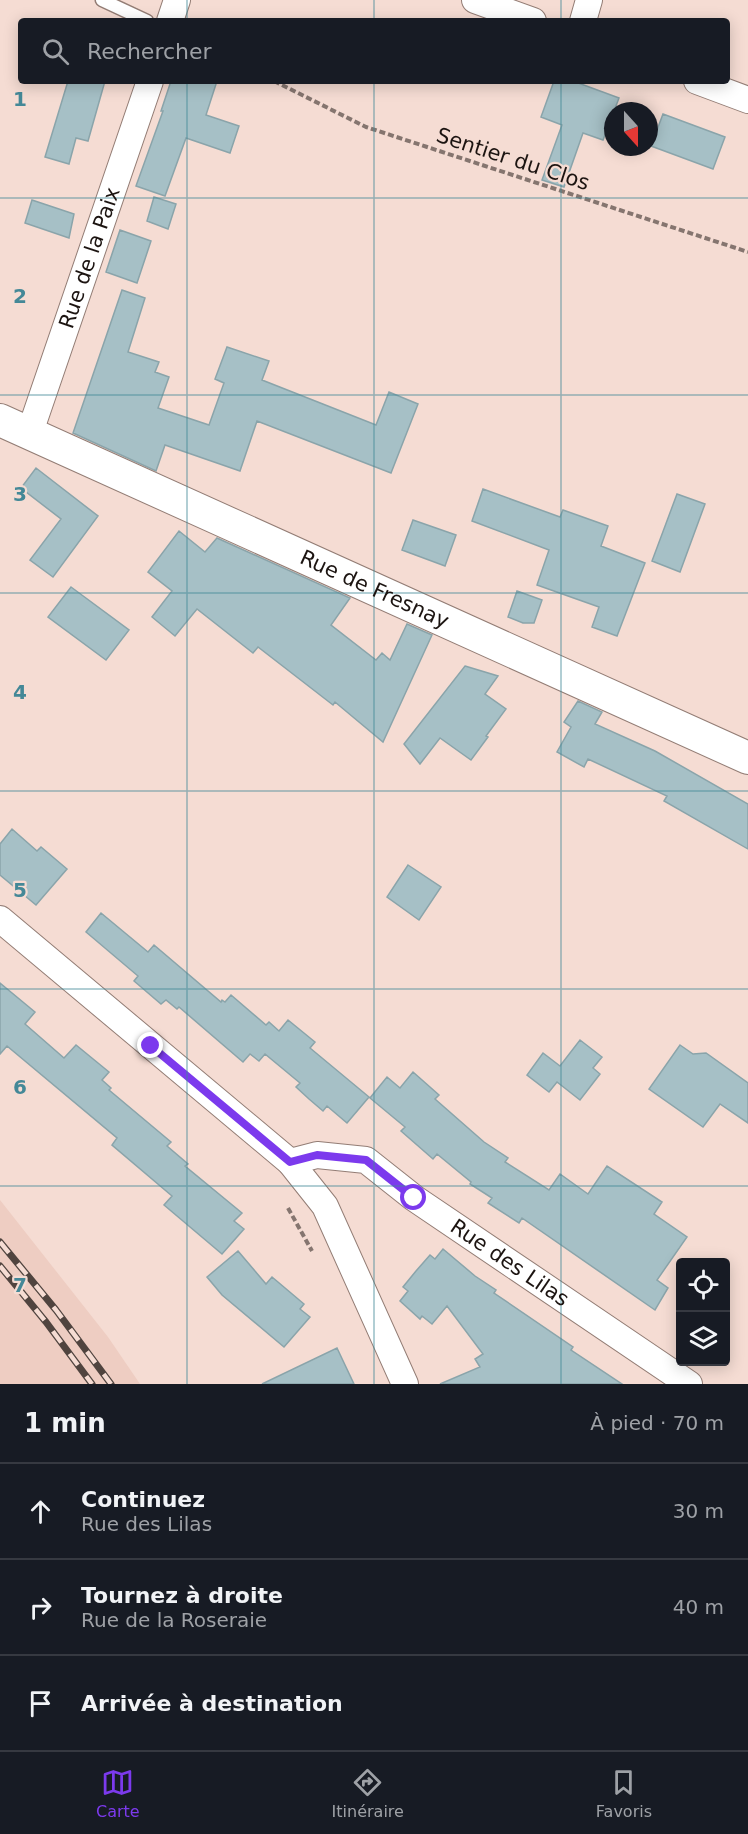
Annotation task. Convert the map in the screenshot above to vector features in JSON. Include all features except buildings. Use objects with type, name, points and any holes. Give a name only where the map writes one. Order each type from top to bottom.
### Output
[{"type":"street","points":[[171,18],[177,0]]},
{"type":"street","points":[[475,0],[525,18]]},
{"type":"street","points":[[584,18],[589,0]]},
{"type":"street","name":"Rue de la Paix","points":[[30,432],[149,84]]},
{"type":"street","points":[[705,84],[748,100]]},
{"type":"street","name":"Rue de Fresnay","points":[[0,420],[748,758]]},
{"type":"street","points":[[0,919],[290,1162],[325,1206],[405,1384]]},
{"type":"street","name":"Rue des Lilas","points":[[290,1162],[317,1155],[366,1160],[414,1198],[689,1384]]},
{"type":"lane","points":[[102,0],[141,18]]},
{"type":"path","name":"Sentier du Clos","points":[[280,84],[366,127],[748,252]]},
{"type":"shaded area","points":[[0,1200],[108,1337],[140,1384],[0,1384]]},
{"type":"railway","points":[[0,1242],[56,1310],[111,1384]]},
{"type":"railway","points":[[0,1266],[46,1322],[92,1384]]},
{"type":"route","points":[[151,1046],[290,1162],[317,1155],[366,1160],[414,1198]]}]
